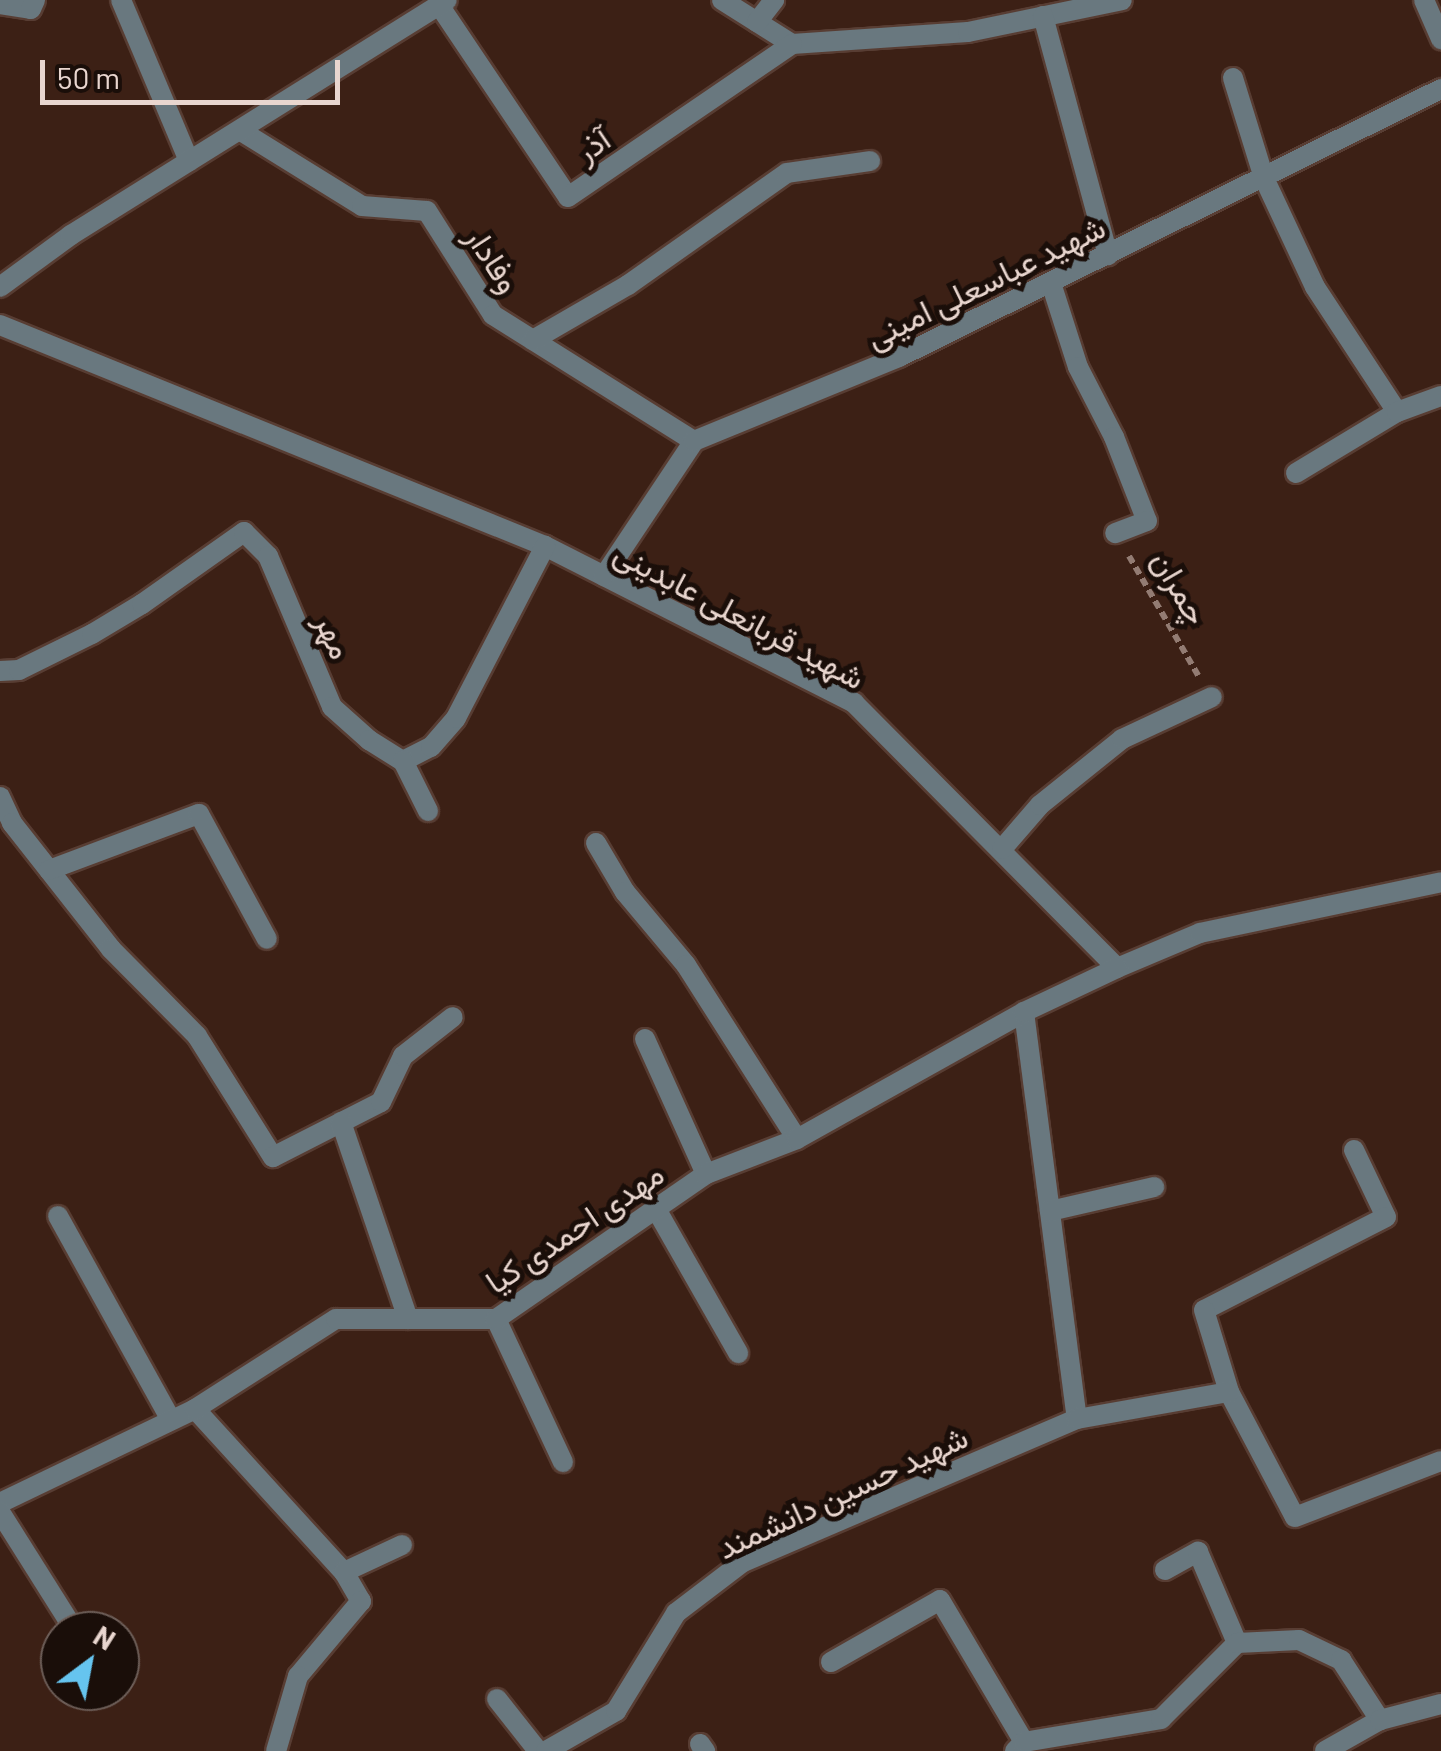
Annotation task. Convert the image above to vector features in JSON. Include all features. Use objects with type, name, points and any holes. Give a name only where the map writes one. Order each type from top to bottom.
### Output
[{"type":"street","points":[[0,4],[30,9],[36,0]]},
{"type":"street","points":[[121,0],[189,161]]},
{"type":"street","points":[[722,0],[792,44],[968,32],[1122,0]]},
{"type":"street","points":[[758,22],[774,0]]},
{"type":"street","points":[[1424,0],[1441,39]]},
{"type":"street","points":[[0,287],[71,234],[241,132],[443,3]]},
{"type":"street","name":"آذر","points":[[443,3],[568,197],[792,44]]},
{"type":"street","points":[[1044,16],[1108,255]]},
{"type":"street","points":[[1233,78],[1264,178],[1315,287],[1397,412]]},
{"type":"street","name":"شهید عباسعلی امینی","points":[[694,441],[900,357],[1441,89]]},
{"type":"street","name":"وفادار","points":[[241,132],[362,206],[427,210],[493,315],[694,441]]},
{"type":"street","points":[[533,340],[628,285],[786,172],[870,161]]},
{"type":"street","name":"چمران","points":[[1050,283],[1078,367],[1114,437],[1147,521],[1115,532]]},
{"type":"street","name":"شهید قربانعلی عابدینی","points":[[0,325],[544,546],[854,702],[1117,968]]},
{"type":"street","points":[[1296,473],[1397,412],[1441,396]]},
{"type":"street","points":[[604,576],[694,441]]},
{"type":"street","name":"مهر","points":[[0,671],[19,670],[92,634],[244,532],[268,556],[332,708],[369,740],[403,761]]},
{"type":"street","points":[[428,810],[403,761],[431,747],[456,718],[544,546]]},
{"type":"street","points":[[1002,849],[1040,805],[1122,740],[1212,697]]},
{"type":"street","points":[[0,797],[6,826],[48,870],[111,949],[197,1036],[273,1157],[381,1102],[404,1056],[453,1017]]},
{"type":"street","points":[[48,870],[199,814],[267,939]]},
{"type":"street","points":[[596,843],[625,892],[686,966],[797,1139]]},
{"type":"street","points":[[1117,968],[1200,933],[1441,882]]},
{"type":"street","name":"مهدی احمدی کیا","points":[[0,1503],[195,1408],[336,1319],[496,1319],[706,1174],[797,1139],[1024,1012],[1117,968]]},
{"type":"street","points":[[1024,1012],[1077,1419]]},
{"type":"street","points":[[645,1039],[706,1174]]},
{"type":"street","points":[[341,1122],[408,1319]]},
{"type":"street","points":[[1354,1150],[1386,1217],[1204,1310],[1229,1392],[1295,1517],[1440,1465]]},
{"type":"street","points":[[1050,1211],[1154,1187]]},
{"type":"street","points":[[656,1209],[738,1353]]},
{"type":"street","points":[[58,1216],[171,1420]]},
{"type":"street","points":[[496,1319],[562,1462]]},
{"type":"street","name":"شهید حسین دانشمند","points":[[546,1751],[616,1711],[676,1613],[742,1562],[1077,1419],[1229,1392]]},
{"type":"street","points":[[195,1408],[344,1572],[361,1602],[298,1676],[276,1751]]},
{"type":"street","points":[[0,1512],[62,1611]]},
{"type":"street","points":[[344,1572],[402,1545]]},
{"type":"street","points":[[1165,1570],[1198,1552],[1237,1643]]},
{"type":"street","points":[[831,1662],[940,1600],[1020,1747],[1161,1719],[1237,1643],[1299,1640],[1340,1660],[1380,1720]]},
{"type":"street","points":[[497,1699],[538,1751]]},
{"type":"street","points":[[1325,1751],[1380,1720],[1441,1704]]},
{"type":"path","name":"چمران","points":[[1115,532],[1212,697]]}]
